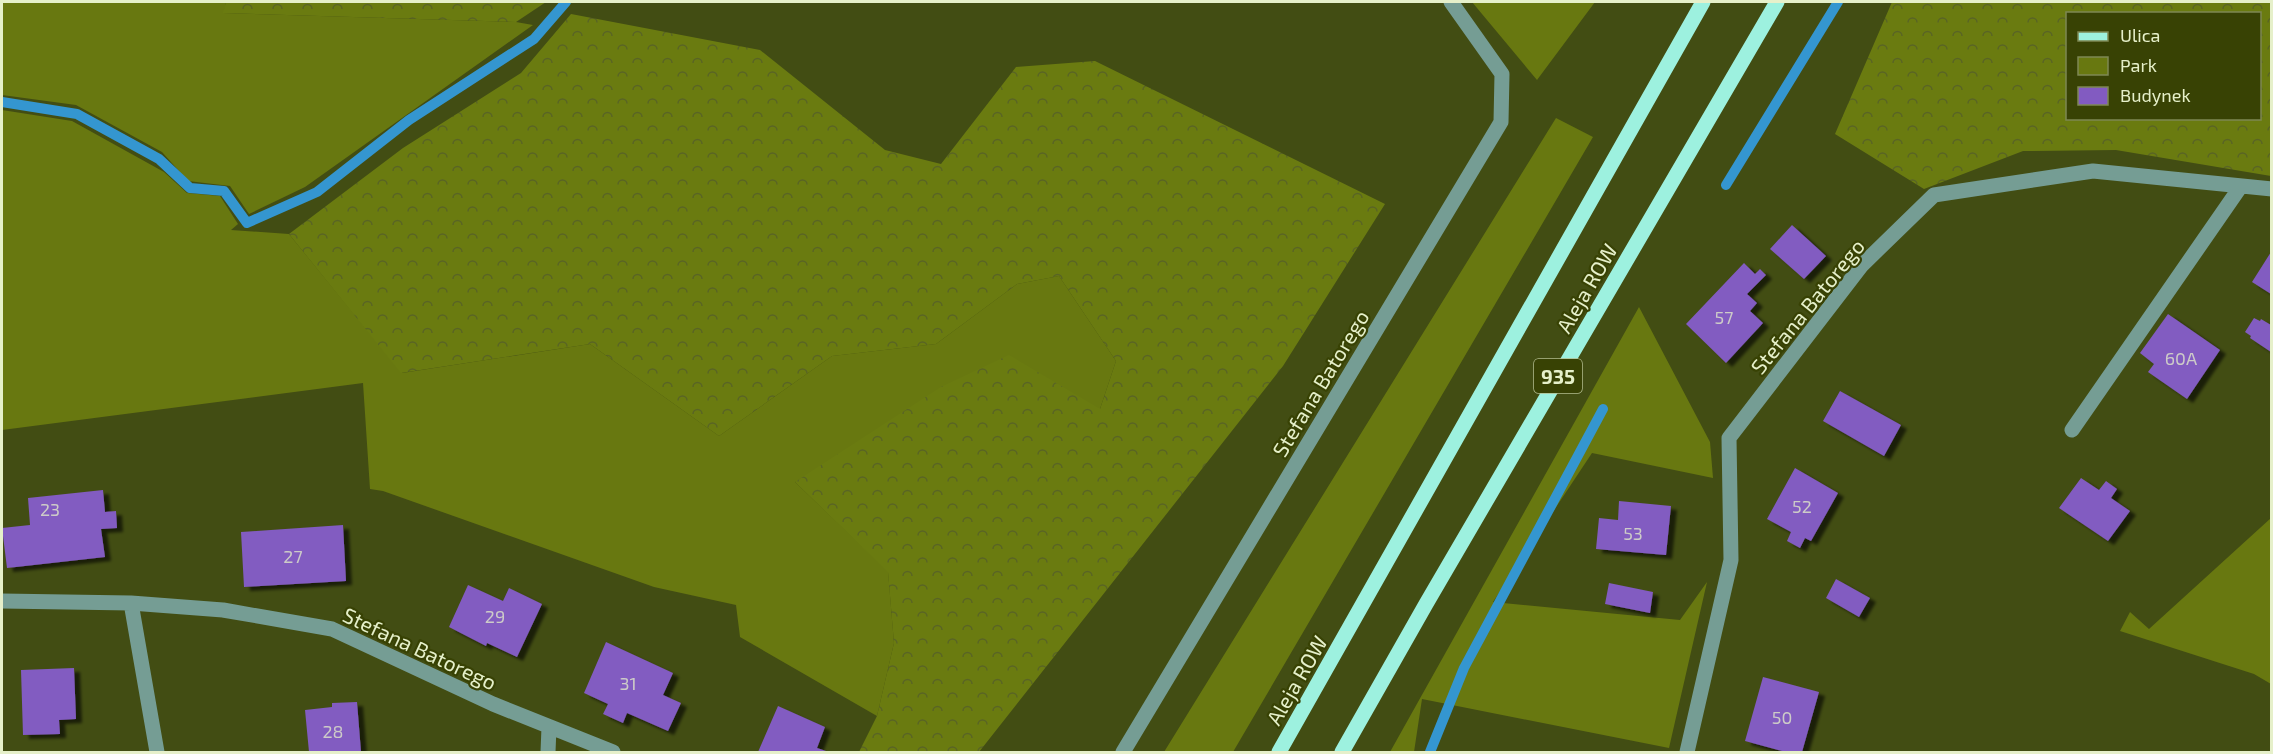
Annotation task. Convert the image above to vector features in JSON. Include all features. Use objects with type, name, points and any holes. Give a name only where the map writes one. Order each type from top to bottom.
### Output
[{"type":"main road","name":"Aleja ROW","points":[[1279,753],[1703,2]]},
{"type":"main road","name":"Aleja ROW","points":[[1342,753],[1426,604],[1777,2]]},
{"type":"street","name":"Stefana Batorego","points":[[1123,753],[1501,122],[1502,74],[1451,2]]},
{"type":"street","name":"Stefana Batorego","points":[[1687,753],[1731,560],[1729,438],[1862,265],[1934,195],[2093,171],[2271,189]]},
{"type":"street","points":[[2072,430],[2241,186]]},
{"type":"street","name":"Stefana Batorego","points":[[2,602],[131,603],[223,610],[332,629],[493,704],[613,753]]},
{"type":"street","points":[[131,603],[156,753]]},
{"type":"street","points":[[548,753],[549,726]]},
{"type":"green space","points":[[2,2],[226,2],[224,13],[516,22],[533,25],[305,187],[249,214],[230,186],[188,181],[162,152],[76,105],[2,95]]},
{"type":"green space","points":[[226,2],[546,2],[516,22],[223,13]]},
{"type":"green space","points":[[1472,2],[1595,2],[1537,80]]},
{"type":"green space","points":[[1892,2],[2271,2],[2271,176],[2116,150],[2023,151],[1924,189],[1835,134]]},
{"type":"green space","points":[[571,14],[760,50],[885,150],[941,164],[1016,67],[1095,61],[1385,204],[1283,366],[979,752],[859,752],[877,716],[894,643],[888,572],[795,482],[941,387],[1009,355],[1100,409],[1116,361],[1059,276],[1017,284],[936,344],[832,356],[719,436],[590,344],[401,373],[289,234],[403,148],[521,73]]},
{"type":"green space","points":[[2,110],[72,121],[164,172],[187,193],[220,196],[238,224],[231,230],[289,234],[402,373],[590,344],[719,436],[832,356],[936,344],[1017,284],[1059,276],[1116,361],[1100,409],[795,482],[888,571],[894,643],[877,716],[740,637],[736,605],[654,587],[383,491],[370,489],[363,383],[2,430]]},
{"type":"green space","points":[[1556,118],[1593,137],[1233,752],[1164,752]]},
{"type":"green space","points":[[1639,307],[1710,442],[1713,478],[1592,453],[1493,602],[1680,620],[1707,582],[1669,748],[1422,699],[1414,752],[1390,752]]},
{"type":"green space","points":[[2271,518],[2271,684],[2254,674],[2120,631],[2130,612],[2149,629]]},
{"type":"building","points":[[1792,225],[1826,256],[1804,279],[1770,249]]},
{"type":"building","points":[[2271,252],[2271,294],[2252,282]]},
{"type":"building","points":[[1744,263],[1755,274],[1760,269],[1766,275],[1747,294],[1757,303],[1750,311],[1763,323],[1726,363],[1686,324]]},
{"type":"building","points":[[2168,314],[2220,350],[2187,399],[2148,372],[2154,364],[2140,353]]},
{"type":"building","points":[[2254,318],[2271,325],[2271,352],[2245,332]]},
{"type":"building","points":[[1840,391],[1901,425],[1884,456],[1823,421]]},
{"type":"building","points":[[1795,468],[1838,493],[1811,541],[1805,538],[1800,548],[1787,541],[1791,532],[1767,519]]},
{"type":"building","points":[[2081,478],[2099,490],[2106,481],[2117,489],[2111,498],[2130,511],[2108,541],[2059,508]]},
{"type":"building","points":[[103,490],[105,512],[116,511],[117,528],[101,529],[105,557],[7,568],[2,528],[30,525],[28,498]]},
{"type":"building","points":[[1619,501],[1671,506],[1666,555],[1596,549],[1599,518],[1618,520]]},
{"type":"building","points":[[343,525],[346,581],[244,587],[241,532]]},
{"type":"building","points":[[1836,579],[1870,598],[1859,617],[1826,598]]},
{"type":"building","points":[[1609,583],[1653,592],[1650,613],[1605,604]]},
{"type":"building","points":[[468,585],[503,601],[509,588],[542,604],[517,657],[487,643],[486,646],[449,627]]},
{"type":"building","points":[[606,642],[673,673],[663,695],[681,703],[668,731],[627,713],[623,723],[603,714],[608,704],[584,693]]},
{"type":"building","points":[[74,668],[76,719],[59,720],[60,734],[23,735],[21,670]]},
{"type":"building","points":[[1763,677],[1819,692],[1802,752],[1786,752],[1745,741]]},
{"type":"building","points":[[357,702],[361,752],[309,752],[305,710],[332,707],[332,703]]},
{"type":"building","points":[[778,706],[825,727],[817,748],[829,752],[758,752]]},
{"type":"waterway","points":[[2,102],[77,114],[159,159],[190,188],[224,191],[247,223],[317,192],[409,120],[534,39],[566,2]]},
{"type":"waterway","points":[[1726,185],[1838,2]]},
{"type":"waterway","points":[[1430,752],[1464,668],[1603,409]]}]
